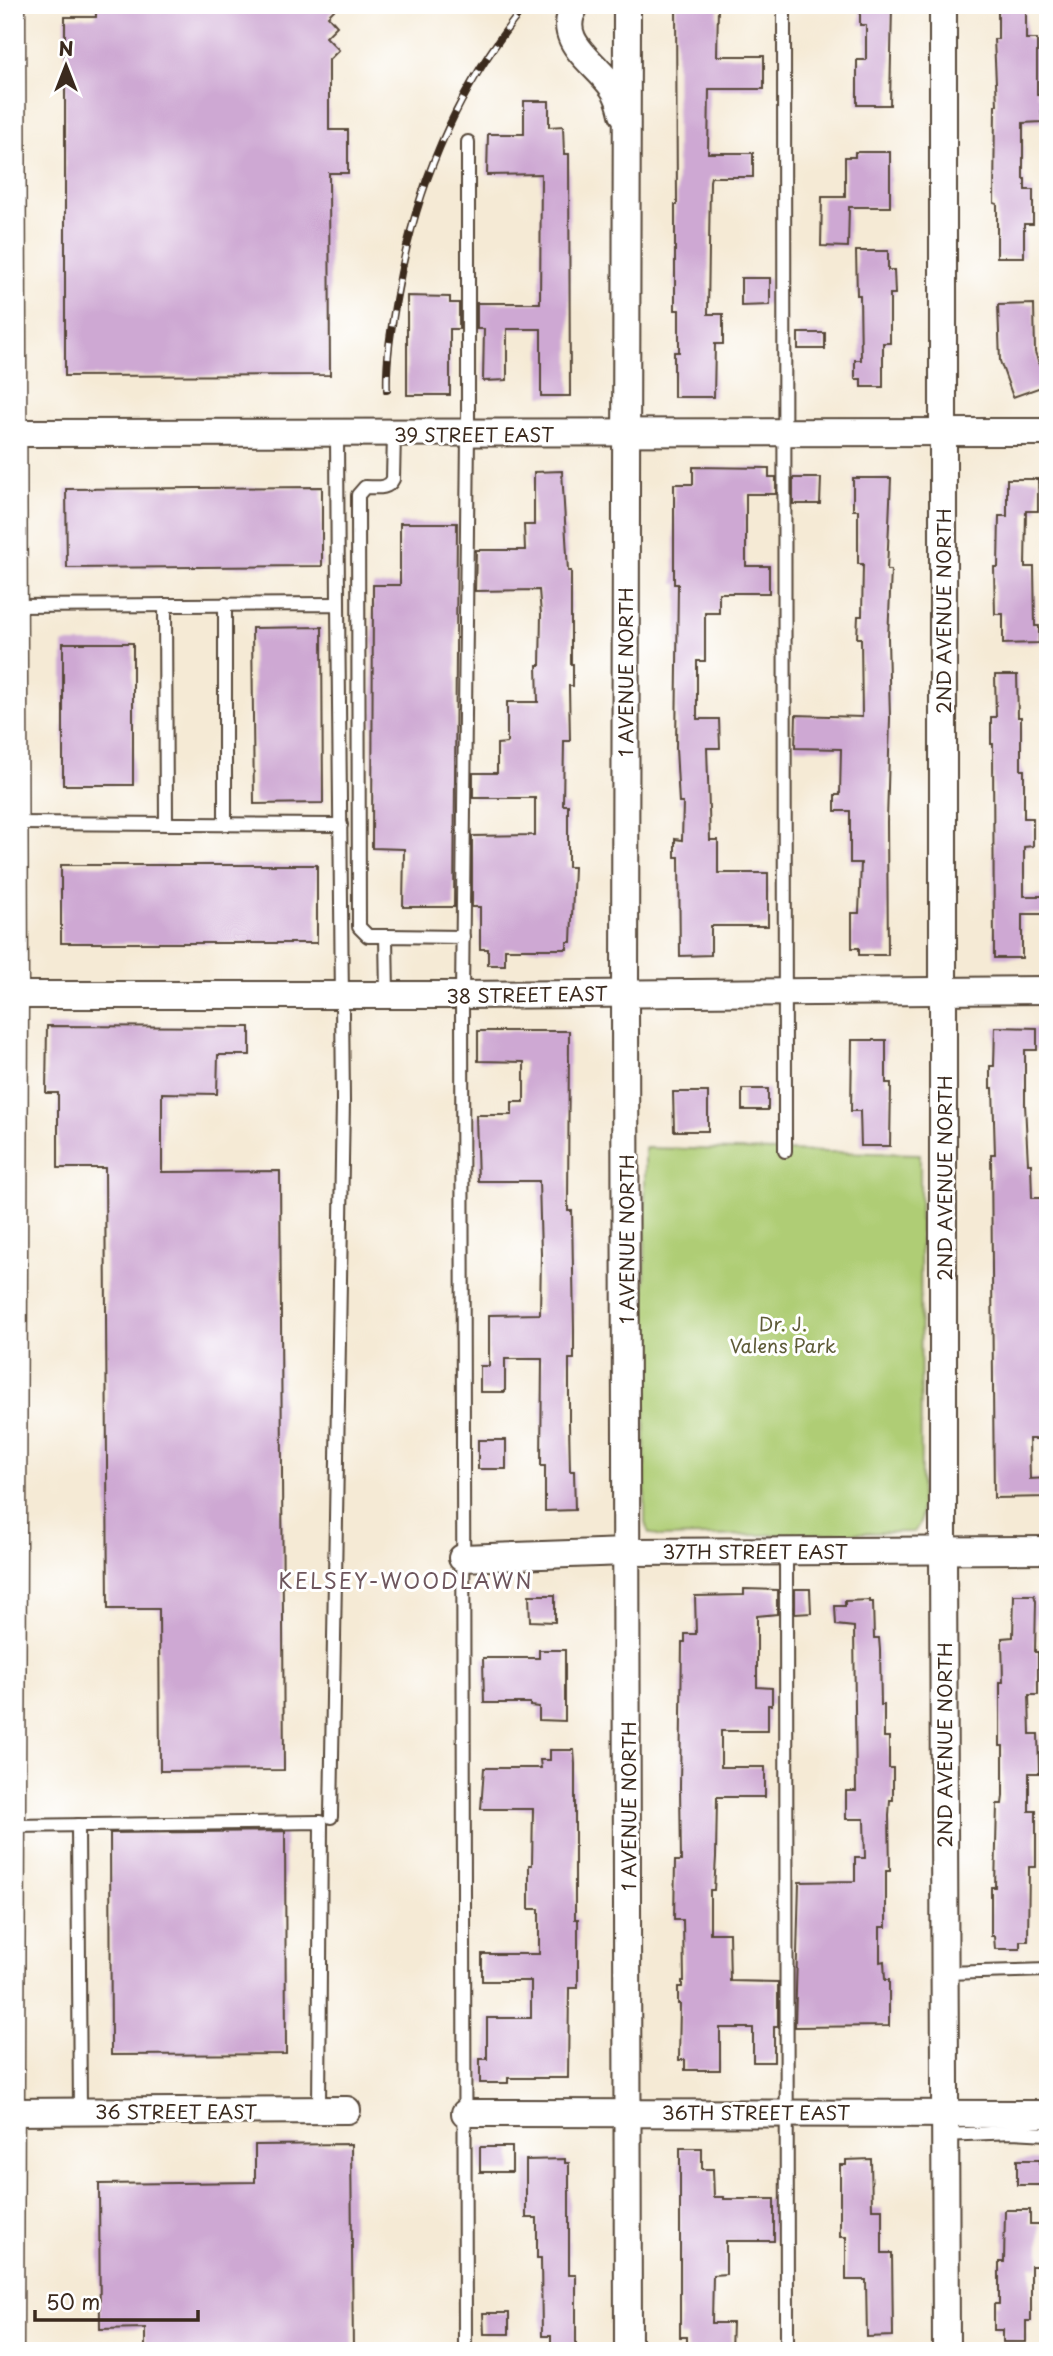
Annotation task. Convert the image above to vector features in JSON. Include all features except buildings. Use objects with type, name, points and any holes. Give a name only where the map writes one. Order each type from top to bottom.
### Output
[{"type":"street","points":[[7,2351],[8,1216],[12,823],[8,433],[9,5]]},
{"type":"street","name":"1 AVENUE NORTH","points":[[576,5],[570,19],[574,45],[613,88],[626,126]]},
{"type":"street","name":"1 AVENUE NORTH","points":[[627,5],[625,993],[628,2351]]},
{"type":"street","name":"2ND AVENUE NORTH","points":[[943,5],[946,2351]]},
{"type":"street","name":"39 STREET EAST","points":[[8,433],[1048,432]]},
{"type":"street","name":"38 STREET EAST","points":[[9,995],[462,995],[1048,990]]},
{"type":"street","name":"37TH STREET EAST","points":[[462,1558],[626,1552],[1048,1550]]},
{"type":"street","name":"36 STREET EAST","points":[[6,2112],[346,2110]]},
{"type":"street","name":"36TH STREET EAST","points":[[465,2113],[786,2112],[945,2124],[1048,2114]]},
{"type":"lane","points":[[783,5],[785,1151]]},
{"type":"lane","points":[[465,2351],[462,995],[468,142]]},
{"type":"lane","points":[[331,1817],[344,994],[337,434]]},
{"type":"lane","points":[[394,434],[393,479],[390,485],[365,488],[358,495],[359,928],[368,936],[463,937]]},
{"type":"lane","points":[[225,604],[225,824]]},
{"type":"lane","points":[[11,606],[338,604]]},
{"type":"lane","points":[[165,605],[166,824]]},
{"type":"lane","points":[[12,823],[341,825]]},
{"type":"lane","points":[[386,936],[387,994]]},
{"type":"lane","points":[[786,1551],[787,2351]]},
{"type":"lane","points":[[8,1826],[321,1822],[319,2110]]},
{"type":"lane","points":[[78,1825],[80,2112]]},
{"type":"lane","points":[[944,1973],[1048,1970]]},
{"type":"lane","points":[[945,2124],[1048,2134]]},
{"type":"green space","name":"Dr. J. Valens Park","points":[[645,1148],[920,1154],[921,1515],[920,1523],[914,1532],[660,1537],[649,1533],[645,1523]]},
{"type":"railway","points":[[387,390],[388,356],[396,300],[414,220],[426,182],[458,107],[478,72],[526,5]]},
{"type":"district","name":"KELSEY-WOODLAWN","points":[[406,1580]]}]
